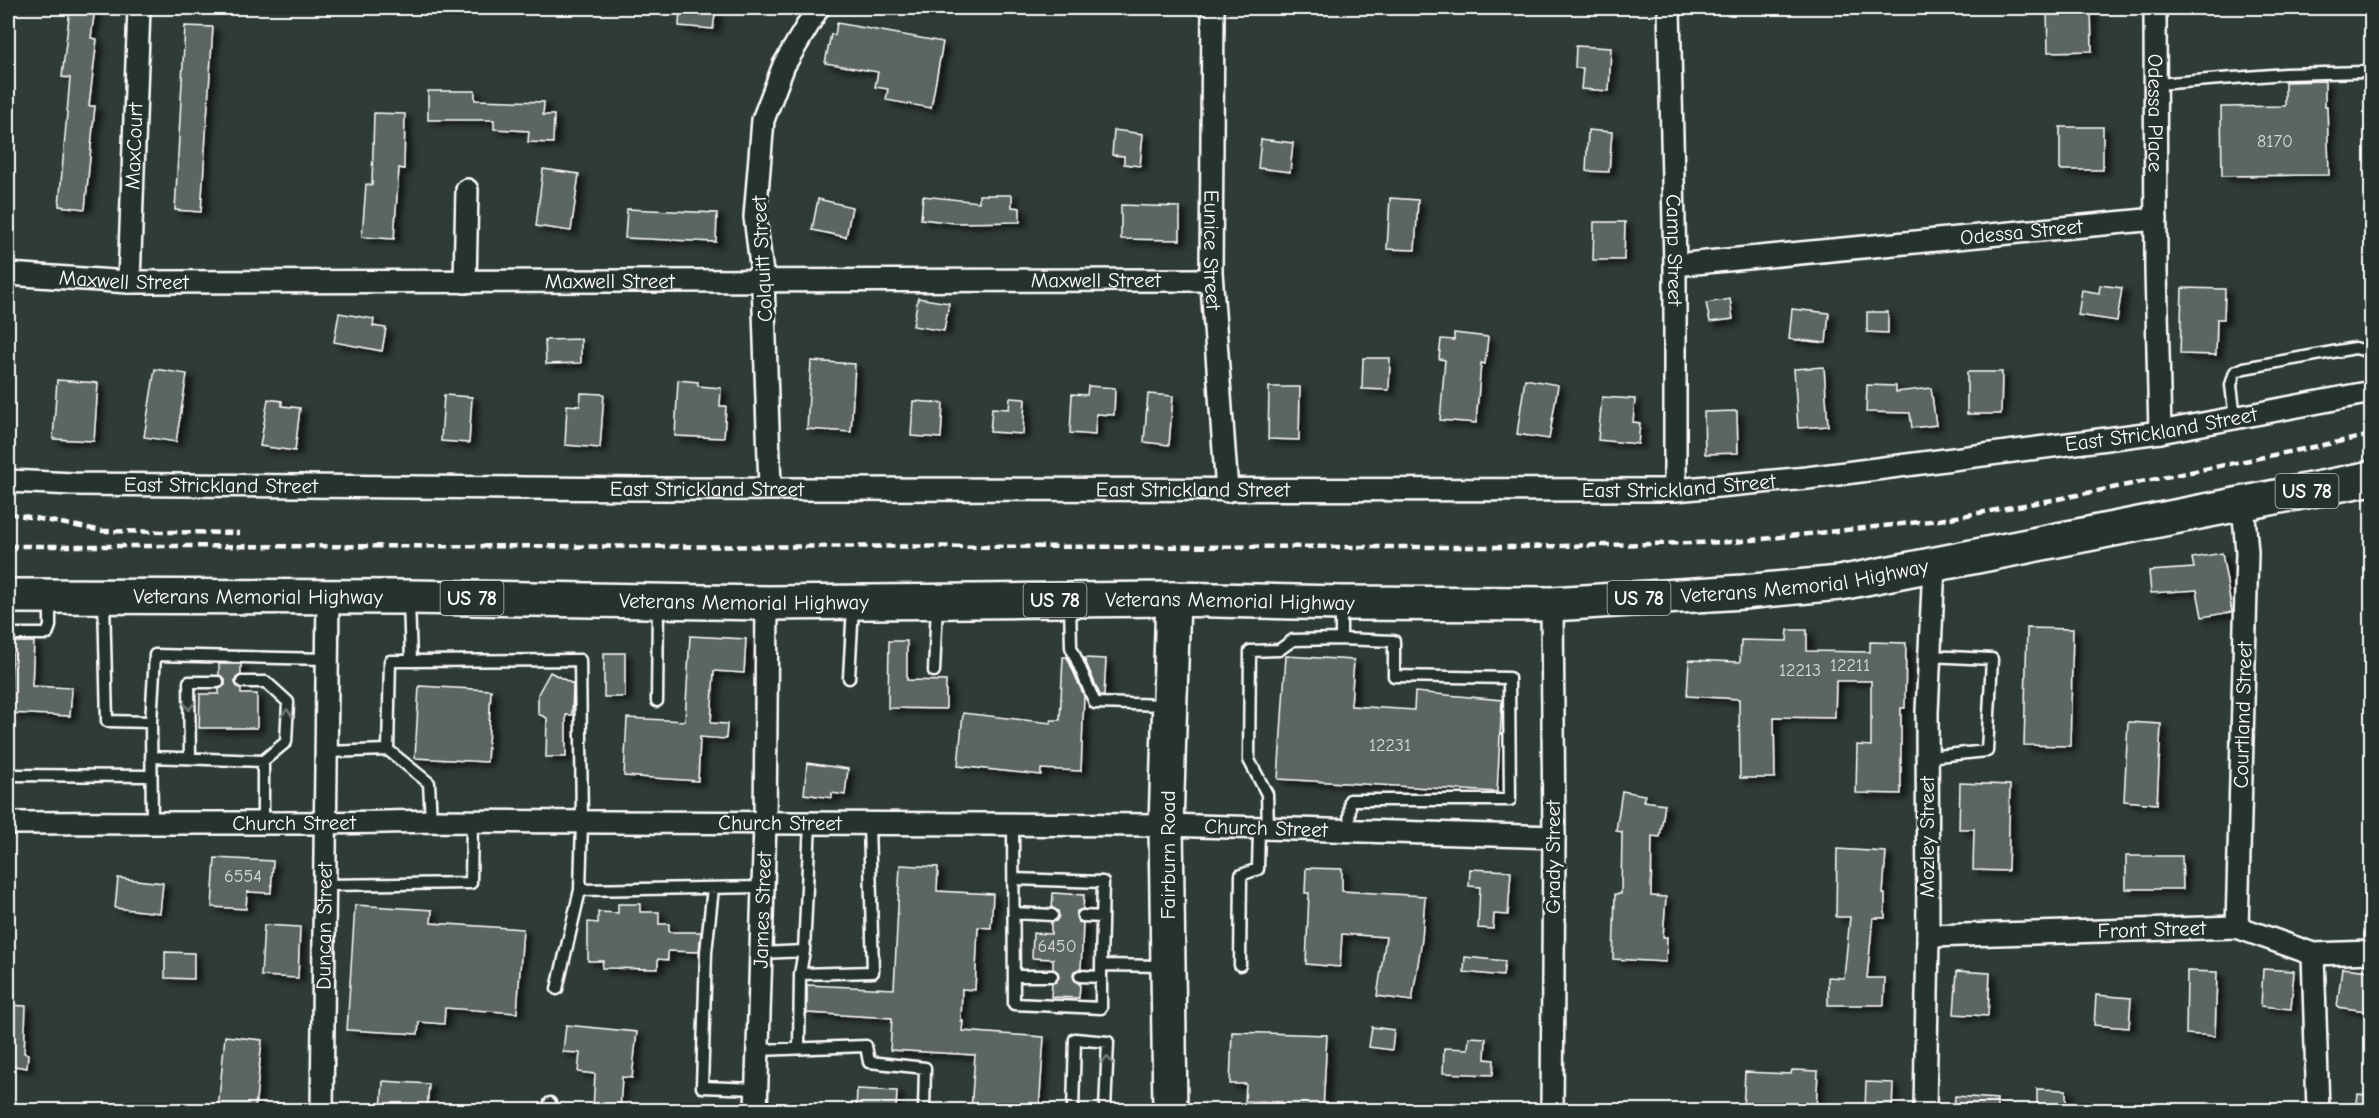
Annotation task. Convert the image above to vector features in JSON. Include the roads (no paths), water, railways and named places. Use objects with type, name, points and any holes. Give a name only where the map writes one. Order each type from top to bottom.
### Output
[{"type":"main road","name":"Veterans Memorial Highway","points":[[8,596],[409,597],[767,603],[1173,599],[1341,603],[1552,603],[1743,592],[1840,583],[2372,478]]},
{"type":"main road","name":"Fairburn Road","points":[[1170,1110],[1166,825],[1173,599]]},
{"type":"street","name":"MaxCourt","points":[[129,282],[139,8]]},
{"type":"street","name":"Colquitt Street","points":[[770,488],[763,281],[755,217],[763,120],[784,65],[818,8]]},
{"type":"street","name":"Eunice Street","points":[[1213,8],[1211,280],[1227,491]]},
{"type":"street","name":"Camp Street","points":[[1670,8],[1675,265],[1675,490]]},
{"type":"street","name":"Odessa Place","points":[[2156,8],[2156,219]]},
{"type":"street","points":[[465,282],[467,190]]},
{"type":"street","name":"Odessa Street","points":[[1675,265],[2156,219]]},
{"type":"street","points":[[2156,219],[2160,432]]},
{"type":"street","name":"Maxwell Street","points":[[8,274],[129,282],[1211,280]]},
{"type":"street","name":"East Strickland Street","points":[[8,481],[74,484],[1227,491],[1675,490],[1796,480],[2160,432],[2372,392]]},
{"type":"street","name":"Courtland Street","points":[[2237,927],[2247,552],[2243,504]]},
{"type":"street","name":"Mozley Street","points":[[1924,1110],[1928,936],[1928,656],[1934,565]]},
{"type":"street","name":"Duncan Street","points":[[322,1110],[328,597]]},
{"type":"street","name":"James Street","points":[[756,1100],[765,823],[767,603]]},
{"type":"street","name":"Grady Street","points":[[1552,603],[1554,837],[1552,1110]]},
{"type":"street","name":"Church Street","points":[[8,823],[263,822],[325,824],[472,821],[1166,825],[1554,837]]},
{"type":"street","name":"Front Street","points":[[1928,936],[2237,927],[2313,954],[2372,952]]},
{"type":"street","points":[[2313,954],[2318,1110]]},
{"type":"lane","points":[[2157,84],[2285,74],[2364,72]]},
{"type":"lane","points":[[2235,418],[2231,385],[2235,372],[2244,368],[2355,348],[2367,351],[2372,356]]},
{"type":"lane","points":[[8,634],[47,634],[50,626],[50,597]]},
{"type":"lane","points":[[104,597],[107,721],[151,723]]},
{"type":"lane","points":[[409,597],[411,661]]},
{"type":"lane","points":[[1070,600],[1071,647],[1095,703],[1170,705]]},
{"type":"lane","points":[[657,701],[658,601]]},
{"type":"lane","points":[[934,671],[937,601]]},
{"type":"lane","points":[[849,678],[853,602]]},
{"type":"lane","points":[[1341,603],[1341,639]]},
{"type":"lane","points":[[1240,965],[1241,875],[1258,868],[1267,794],[1249,760],[1250,651],[1279,650],[1293,640],[1394,641],[1394,676],[1509,678],[1510,800],[1350,800],[1349,831]]},
{"type":"lane","points":[[152,822],[151,723],[155,655],[327,659]]},
{"type":"lane","points":[[1927,757],[1987,751],[1992,658],[1928,656]]},
{"type":"lane","points":[[388,750],[390,661],[580,660],[582,822],[580,890],[556,989]]},
{"type":"lane","points":[[190,758],[189,682],[218,682]]},
{"type":"lane","points":[[151,757],[263,761],[286,742],[288,702],[266,682],[243,682]]},
{"type":"lane","points":[[325,752],[388,750],[429,783],[431,821]]},
{"type":"lane","points":[[263,761],[263,822]]},
{"type":"lane","points":[[8,775],[151,776]]},
{"type":"lane","points":[[326,885],[471,883],[472,821]]},
{"type":"lane","points":[[799,1048],[800,974],[804,951],[810,823]]},
{"type":"lane","points":[[800,974],[873,972],[869,824]]},
{"type":"lane","points":[[1013,824],[1014,1004],[1101,1008],[1103,882],[1014,879]]},
{"type":"lane","points":[[580,890],[763,887]]},
{"type":"lane","points":[[713,888],[705,952],[702,1087],[756,1100]]},
{"type":"lane","points":[[1014,913],[1052,915]]},
{"type":"lane","points":[[1083,916],[1102,917]]},
{"type":"lane","points":[[761,953],[804,951]]},
{"type":"lane","points":[[1101,964],[1168,966]]},
{"type":"lane","points":[[1014,976],[1052,976]]},
{"type":"lane","points":[[1080,976],[1101,978]]},
{"type":"lane","points":[[1073,1110],[1075,1039],[1108,1042],[1105,1110]]},
{"type":"lane","points":[[758,1050],[866,1046],[869,1062],[925,1068],[924,1110]]},
{"type":"railway","points":[[8,546],[1519,547],[1734,542],[1939,520],[2058,499],[2372,435]]},
{"type":"railway","points":[[8,513],[103,531],[240,533]]}]
